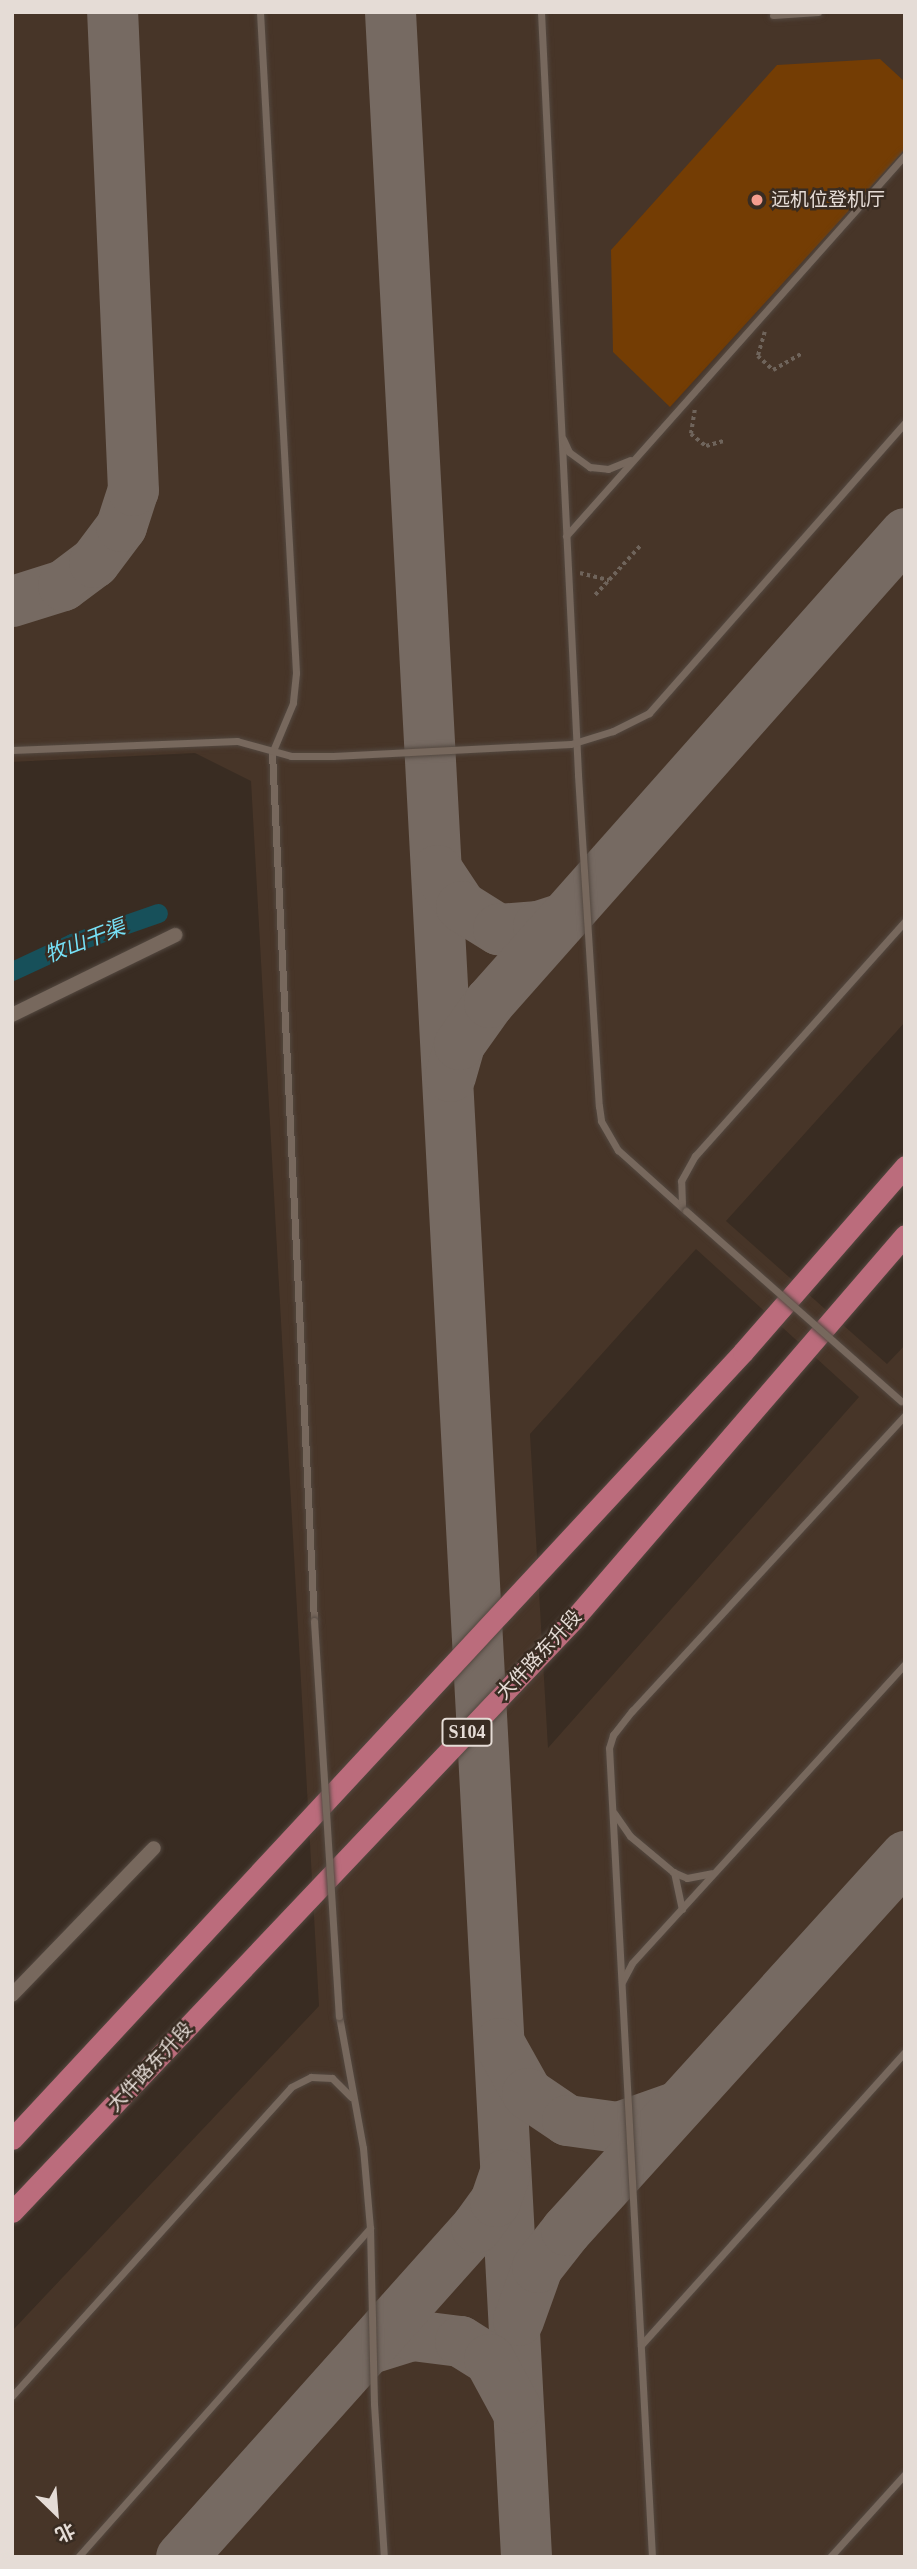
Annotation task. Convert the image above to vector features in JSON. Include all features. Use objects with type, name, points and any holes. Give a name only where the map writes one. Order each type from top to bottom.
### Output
[{"type":"main road","name":"S104","points":[[12,2139],[734,1363],[905,1166]]},
{"type":"main road","name":"大件路东升段","points":[[12,2212],[573,1620],[905,1235]]},
{"type":"street","points":[[12,1015],[175,935]]},
{"type":"street","points":[[12,1996],[154,1848]]},
{"type":"lane","points":[[260,12],[296,673],[293,703],[272,753],[314,1621],[339,2016],[355,2103],[370,2228],[374,2404],[384,2557]]},
{"type":"lane","points":[[541,12],[576,743],[601,1121],[618,1150],[903,1403]]},
{"type":"lane","points":[[774,15],[818,12]]},
{"type":"lane","points":[[566,536],[905,155]]},
{"type":"lane","points":[[12,750],[237,741],[272,753],[333,756],[576,743],[649,713],[905,423]]},
{"type":"lane","points":[[561,437],[569,452],[590,467],[624,465],[642,451]]},
{"type":"lane","points":[[686,1211],[679,1192],[695,1156],[905,921]]},
{"type":"lane","points":[[652,2557],[620,1993],[612,1810],[613,1735],[905,1415]]},
{"type":"lane","points":[[620,1993],[632,1964],[905,1664]]},
{"type":"lane","points":[[612,1810],[630,1836],[673,1872],[687,1878],[715,1872]]},
{"type":"lane","points":[[673,1872],[681,1909]]},
{"type":"lane","points":[[641,2345],[905,2052]]},
{"type":"lane","points":[[12,2396],[291,2087],[311,2077],[332,2078],[355,2103]]},
{"type":"lane","points":[[78,2557],[370,2228]]},
{"type":"lane","points":[[830,2557],[905,2474]]},
{"type":"path","points":[[776,300],[758,356],[773,370],[803,354]]},
{"type":"path","points":[[699,387],[691,434],[706,446],[723,441]]},
{"type":"path","points":[[595,595],[641,545]]},
{"type":"path","points":[[568,571],[609,580]]},
{"type":"shaded area","points":[[12,12],[905,12],[905,1022],[726,1221],[887,1364],[905,1345],[905,2557],[12,2557],[12,2331],[319,2006],[251,781],[195,753],[12,762]],"holes":[[[696,1249],[859,1397],[548,1748],[530,1434]]]},
{"type":"building","name":"远机位登机厅","points":[[880,59],[905,82],[905,149],[670,407],[613,352],[611,250],[777,65]]},
{"type":"waterway","name":"牧山干渠","points":[[12,971],[72,943],[158,913]]},
{"type":"taxiway","points":[[12,601],[63,585],[94,562],[121,526],[133,490],[112,12]]},
{"type":"taxiway","points":[[390,12],[526,2557]]},
{"type":"taxiway","points":[[450,1076],[459,1044],[489,1002],[905,533]]},
{"type":"taxiway","points":[[437,870],[461,906],[498,929],[538,926],[563,918]]},
{"type":"taxiway","points":[[518,2320],[537,2267],[566,2230],[905,1856]]},
{"type":"taxiway","points":[[499,2043],[527,2093],[567,2120],[618,2127],[675,2107]]},
{"type":"taxiway","points":[[181,2557],[476,2227],[495,2201],[504,2175]]},
{"type":"taxiway","points":[[367,2349],[412,2335],[460,2341],[489,2359],[515,2407]]},
{"type":"place","name":"远机位登机厅","points":[[757,200]]}]
